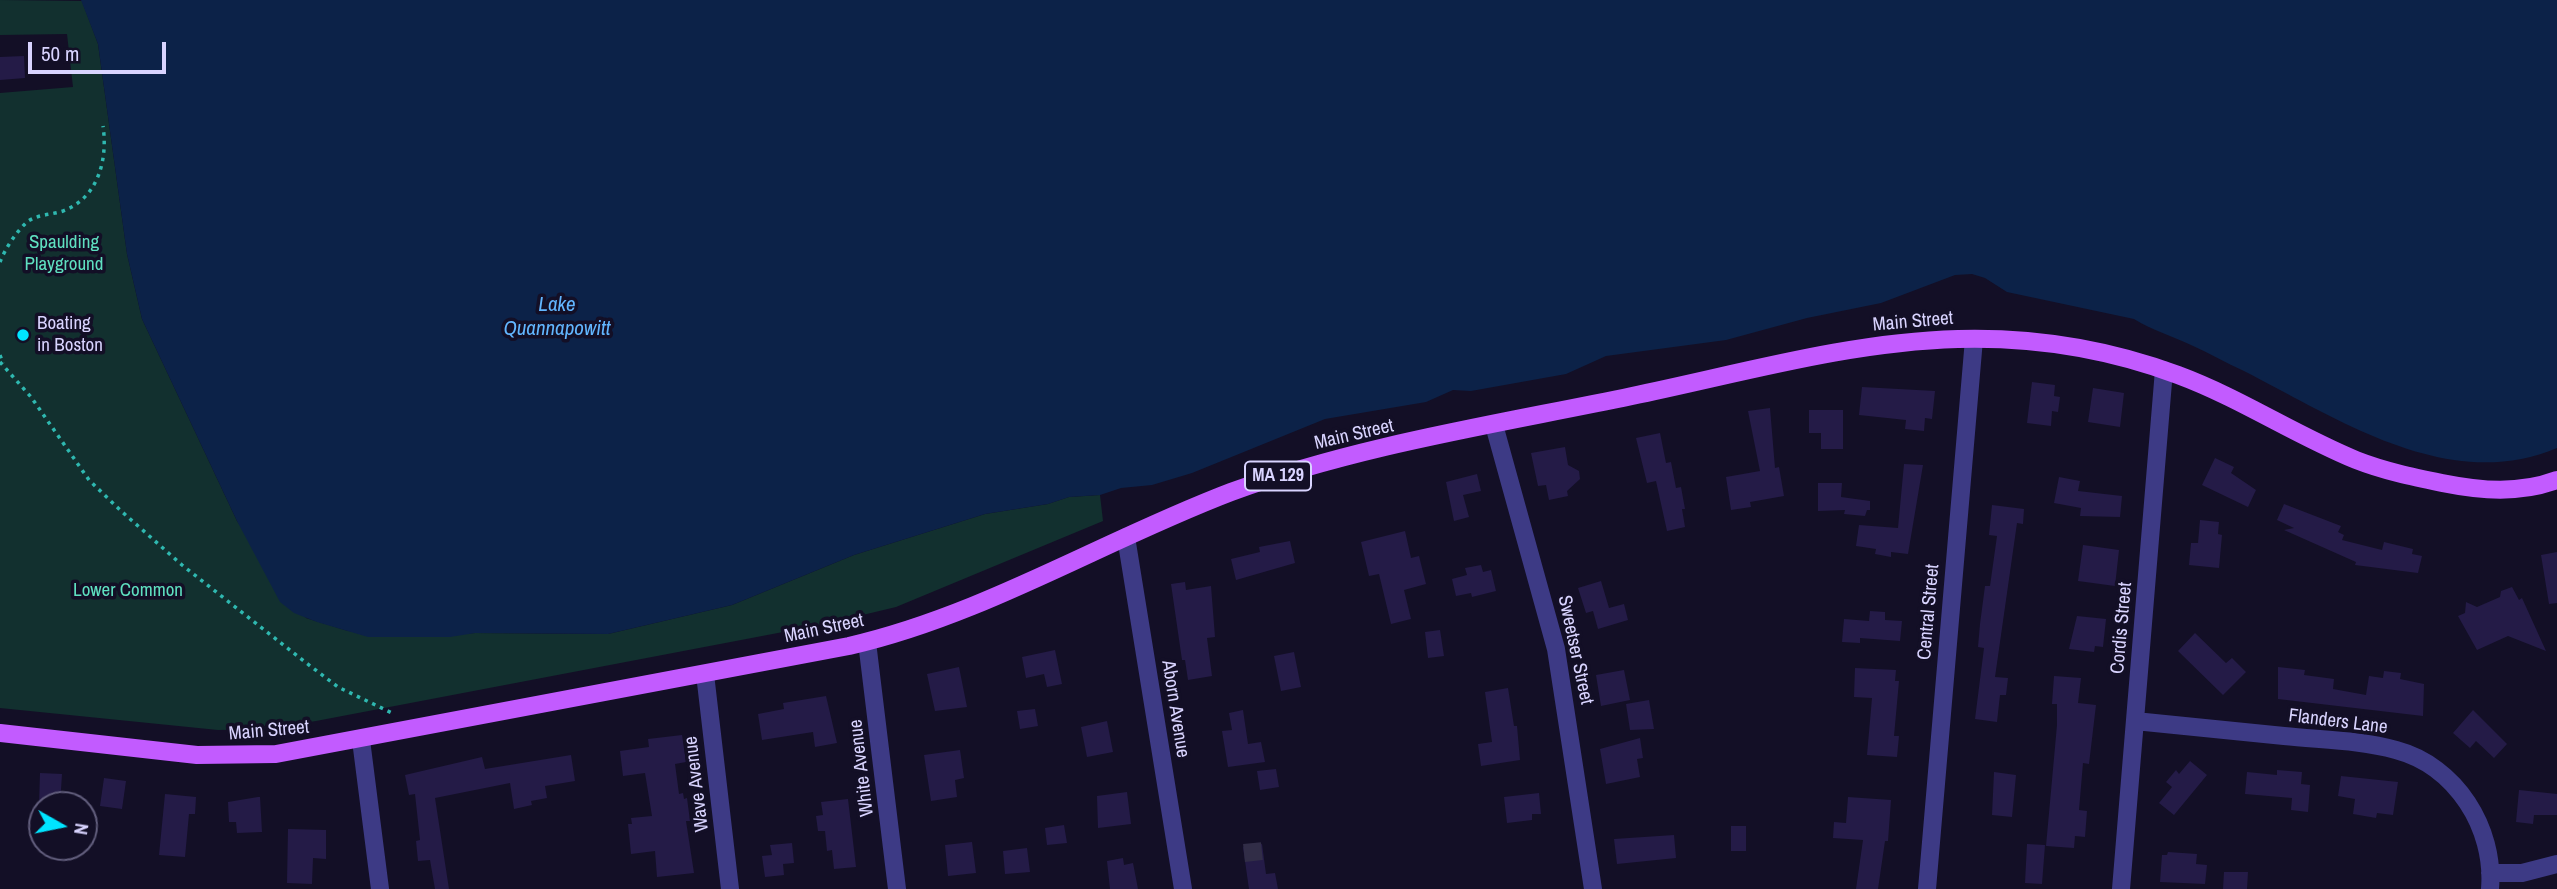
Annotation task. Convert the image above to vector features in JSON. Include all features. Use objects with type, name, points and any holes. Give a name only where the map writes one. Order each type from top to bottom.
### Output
[{"type":"main road","name":"Main Street","points":[[0,733],[214,756],[276,754],[867,642],[959,612],[1202,504],[1298,470],[1494,425],[1878,345],[1974,339],[2079,349],[2164,370],[2225,395],[2343,454],[2392,472],[2497,491],[2534,487],[2557,480]]},
{"type":"street","name":"Central Street","points":[[1927,889],[1974,339]]},
{"type":"street","name":"Cordis Street","points":[[2122,889],[2164,370]]},
{"type":"street","name":"Sweetser Street","points":[[1494,425],[1556,649],[1593,889]]},
{"type":"street","name":"Aborn Avenue","points":[[1126,537],[1183,889]]},
{"type":"street","name":"White Avenue","points":[[867,642],[897,889]]},
{"type":"street","name":"Wave Avenue","points":[[705,674],[730,889]]},
{"type":"street","name":"Flanders Lane","points":[[2135,721],[2355,743],[2410,755],[2441,773],[2469,804],[2485,841],[2490,881]]},
{"type":"street","points":[[361,740],[380,889]]},
{"type":"street","points":[[2490,881],[2557,864]]},
{"type":"path","points":[[0,262],[26,223],[36,217],[62,212],[89,192],[102,168],[106,150],[103,126]]},
{"type":"path","points":[[0,355],[1,363],[31,397],[89,480],[120,510],[182,565],[238,606],[304,662],[338,687],[379,704],[399,718],[386,720]]},
{"type":"green space","name":"Lower Common","points":[[0,0],[82,1],[98,44],[127,254],[142,319],[237,521],[306,618],[348,631],[420,637],[475,633],[608,634],[732,605],[854,555],[985,514],[1048,504],[1069,497],[1100,495],[1103,521],[896,607],[825,624],[316,721],[263,729],[218,730],[0,708],[0,93],[73,87],[67,34],[0,35]]},
{"type":"water","name":"Lake Quannapowitt","points":[[81,0],[2557,0],[2557,448],[2516,460],[2476,462],[2435,457],[2356,429],[2204,351],[2134,319],[2007,292],[1985,278],[1972,274],[1955,275],[1881,303],[1807,318],[1726,340],[1606,356],[1566,374],[1471,391],[1453,390],[1426,402],[1325,419],[1192,473],[1152,485],[1121,488],[1100,495],[1069,497],[1048,504],[985,514],[854,555],[732,605],[608,634],[475,633],[450,637],[368,637],[294,613],[280,602],[237,521],[142,319],[127,254],[98,44]]},
{"type":"building","points":[[24,56],[25,78],[0,80],[0,57]]},
{"type":"building","points":[[2032,382],[2055,385],[2054,396],[2060,397],[2058,412],[2052,411],[2051,426],[2027,423]]},
{"type":"building","points":[[1862,387],[1935,391],[1932,419],[1925,418],[1924,431],[1905,429],[1906,420],[1859,415]]},
{"type":"building","points":[[2093,388],[2124,393],[2120,427],[2088,422]]},
{"type":"building","points":[[1770,408],[1775,468],[1779,467],[1784,496],[1750,502],[1751,507],[1731,510],[1726,477],[1760,471],[1748,411]]},
{"type":"building","points":[[1809,410],[1843,410],[1843,449],[1821,449],[1821,433],[1809,433]]},
{"type":"building","points":[[1660,433],[1666,463],[1671,462],[1676,488],[1681,487],[1685,509],[1682,509],[1685,527],[1667,531],[1656,481],[1647,483],[1636,438]]},
{"type":"building","points":[[1565,447],[1568,465],[1579,471],[1580,479],[1567,491],[1568,496],[1549,500],[1546,485],[1538,486],[1531,453]]},
{"type":"building","points":[[2215,458],[2234,467],[2231,473],[2256,490],[2248,507],[2202,485]]},
{"type":"building","points":[[1904,464],[1923,465],[1908,554],[1891,552],[1891,557],[1875,554],[1876,549],[1856,546],[1859,525],[1898,528]]},
{"type":"building","points":[[1477,474],[1481,491],[1463,495],[1469,517],[1454,521],[1446,482]]},
{"type":"building","points":[[2059,477],[2080,481],[2078,491],[2122,496],[2120,517],[2080,516],[2081,508],[2054,503]]},
{"type":"building","points":[[1818,483],[1842,483],[1841,497],[1870,501],[1870,510],[1867,510],[1865,516],[1844,514],[1845,510],[1818,511]]},
{"type":"building","points":[[2284,504],[2341,526],[2338,532],[2344,535],[2342,540],[2382,550],[2384,542],[2413,549],[2412,554],[2422,556],[2418,573],[2355,565],[2356,562],[2284,530],[2294,528],[2277,520]]},
{"type":"building","points":[[1992,505],[2024,509],[2023,524],[2017,523],[1995,677],[2008,678],[2006,695],[2000,695],[1997,722],[1975,719],[1984,648],[1978,647],[1980,624],[1985,586],[1990,586],[1997,536],[1989,535]]},
{"type":"building","points":[[2200,520],[2219,522],[2218,534],[2222,535],[2219,568],[2189,565],[2191,543],[2198,543]]},
{"type":"building","points":[[1405,531],[1411,558],[1419,556],[1426,584],[1404,590],[1411,619],[1391,624],[1379,574],[1369,576],[1361,542]]},
{"type":"building","points":[[1290,541],[1295,563],[1236,580],[1231,559],[1260,552],[1259,547]]},
{"type":"building","points":[[2083,545],[2119,550],[2115,586],[2078,581]]},
{"type":"building","points":[[2557,552],[2557,603],[2549,604],[2541,555]]},
{"type":"building","points":[[1481,565],[1483,572],[1491,570],[1496,591],[1472,597],[1471,593],[1456,596],[1452,579],[1467,575],[1465,568]]},
{"type":"building","points":[[1601,581],[1609,608],[1624,604],[1628,620],[1598,629],[1593,611],[1586,613],[1578,588]]},
{"type":"building","points":[[1185,582],[1186,590],[1211,586],[1215,637],[1207,638],[1212,676],[1188,680],[1185,660],[1182,660],[1171,584]]},
{"type":"building","points":[[2512,587],[2519,600],[2522,598],[2546,651],[2508,636],[2477,650],[2458,616],[2465,613],[2466,602],[2477,607],[2500,597],[2501,591]]},
{"type":"building","points":[[1870,611],[1885,612],[1885,620],[1902,621],[1900,641],[1860,638],[1860,643],[1842,642],[1844,619],[1869,621]]},
{"type":"building","points":[[2077,616],[2106,619],[2103,647],[2095,646],[2094,652],[2069,649]]},
{"type":"building","points":[[1440,630],[1444,656],[1428,658],[1425,632]]},
{"type":"building","points":[[2195,633],[2226,663],[2232,658],[2246,672],[2223,695],[2178,651]]},
{"type":"building","points":[[1055,650],[1062,684],[1047,687],[1044,674],[1026,678],[1022,657]]},
{"type":"building","points":[[1294,652],[1301,687],[1281,691],[1274,656]]},
{"type":"building","points":[[959,667],[967,707],[935,711],[927,674]]},
{"type":"building","points":[[2278,667],[2305,670],[2304,675],[2334,679],[2333,689],[2366,695],[2369,676],[2383,678],[2384,671],[2401,673],[2400,679],[2424,684],[2423,716],[2278,699]]},
{"type":"building","points":[[1855,668],[1896,670],[1895,681],[1899,681],[1894,736],[1899,736],[1897,757],[1867,755],[1872,698],[1854,697]]},
{"type":"building","points":[[1624,670],[1630,700],[1601,706],[1596,675]]},
{"type":"building","points":[[2054,676],[2081,678],[2078,703],[2096,705],[2089,764],[2083,763],[2079,810],[2087,811],[2085,837],[2075,836],[2074,848],[2046,846],[2057,725],[2057,704],[2052,704]]},
{"type":"building","points":[[1508,688],[1514,726],[1517,726],[1520,760],[1481,766],[1478,744],[1492,742],[1485,692]]},
{"type":"building","points":[[826,696],[837,743],[815,747],[813,732],[762,740],[758,714],[784,709],[783,703]]},
{"type":"building","points":[[1649,700],[1654,729],[1630,730],[1626,704]]},
{"type":"building","points":[[1035,709],[1038,726],[1020,729],[1017,711]]},
{"type":"building","points":[[1243,710],[1248,744],[1261,742],[1265,762],[1228,767],[1222,731],[1232,730],[1229,713]]},
{"type":"building","points":[[2473,710],[2507,744],[2494,758],[2476,741],[2470,748],[2453,733]]},
{"type":"building","points":[[1107,721],[1113,752],[1087,757],[1081,727]]},
{"type":"building","points":[[682,735],[686,762],[675,764],[679,794],[683,793],[684,799],[687,798],[690,821],[686,821],[694,873],[657,877],[655,851],[631,854],[628,824],[632,824],[631,818],[652,816],[645,773],[623,776],[620,751],[649,747],[648,739]]},
{"type":"building","points":[[1640,738],[1643,758],[1637,759],[1640,777],[1606,784],[1600,749]]},
{"type":"building","points":[[960,750],[964,778],[955,780],[957,797],[931,801],[924,755]]},
{"type":"building","points":[[571,755],[575,781],[545,786],[547,798],[531,801],[532,805],[514,809],[510,783],[435,798],[449,889],[435,889],[430,860],[418,861],[416,841],[420,840],[415,794],[409,795],[405,775],[482,757],[485,769]]},
{"type":"building","points":[[2190,761],[2207,775],[2174,815],[2159,803],[2172,787],[2166,782],[2176,770],[2179,774]]},
{"type":"building","points":[[1276,769],[1279,787],[1260,790],[1257,771]]},
{"type":"building","points":[[2277,770],[2302,772],[2301,784],[2310,785],[2308,812],[2291,810],[2292,798],[2245,794],[2247,772],[2277,775]]},
{"type":"building","points":[[1994,772],[2016,775],[2012,817],[1992,815]]},
{"type":"building","points":[[40,773],[62,774],[61,791],[39,791]]},
{"type":"building","points":[[2341,776],[2398,782],[2393,815],[2377,813],[2376,818],[2353,814],[2355,799],[2338,796]]},
{"type":"building","points":[[104,778],[126,781],[122,809],[100,806]]},
{"type":"building","points":[[2519,790],[2557,794],[2557,815],[2534,815],[2533,824],[2516,822]]},
{"type":"building","points":[[1127,792],[1131,824],[1098,828],[1097,796]]},
{"type":"building","points":[[1539,793],[1541,814],[1532,814],[1532,820],[1507,823],[1504,797]]},
{"type":"building","points":[[165,794],[196,797],[195,814],[189,814],[185,857],[159,855]]},
{"type":"building","points":[[260,797],[262,832],[237,833],[236,822],[229,822],[228,802]]},
{"type":"building","points":[[1848,797],[1891,800],[1888,841],[1885,841],[1878,889],[1856,889],[1863,840],[1833,838],[1834,822],[1846,823]]},
{"type":"building","points":[[848,799],[856,867],[834,869],[832,850],[827,851],[825,831],[818,831],[816,816],[823,815],[821,802]]},
{"type":"building","points":[[1064,825],[1067,843],[1047,845],[1045,828]]},
{"type":"building","points":[[1731,826],[1746,826],[1746,851],[1731,851]]},
{"type":"building","points":[[288,829],[326,830],[326,859],[313,858],[312,884],[287,883]]},
{"type":"building","points":[[1674,835],[1676,858],[1617,864],[1614,839]]},
{"type":"building","points":[[972,842],[976,873],[948,876],[945,845]]},
{"type":"building","points":[[792,843],[794,863],[783,864],[784,875],[765,877],[762,856],[772,855],[770,845]]},
{"type":"building","points":[[1262,844],[1266,874],[1275,873],[1278,889],[1249,889],[1243,847]]},
{"type":"building","points":[[2027,844],[2045,845],[2042,884],[2025,883]]},
{"type":"building","points":[[1027,848],[1030,872],[1005,874],[1003,851]]},
{"type":"building","points":[[2168,852],[2197,854],[2196,864],[2207,865],[2205,884],[2160,882],[2162,855],[2167,855]]},
{"type":"building","points":[[1123,858],[1124,865],[1133,863],[1138,889],[1110,889],[1107,861]]},
{"type":"building","points":[[2224,872],[2248,872],[2247,889],[2223,889]]},
{"type":"tunnel","points":[[1244,853],[1263,851]]},
{"type":"place","name":"Boating in Boston","points":[[23,335]]},
{"type":"park label","name":"Spaulding Playground","points":[[64,254]]}]
